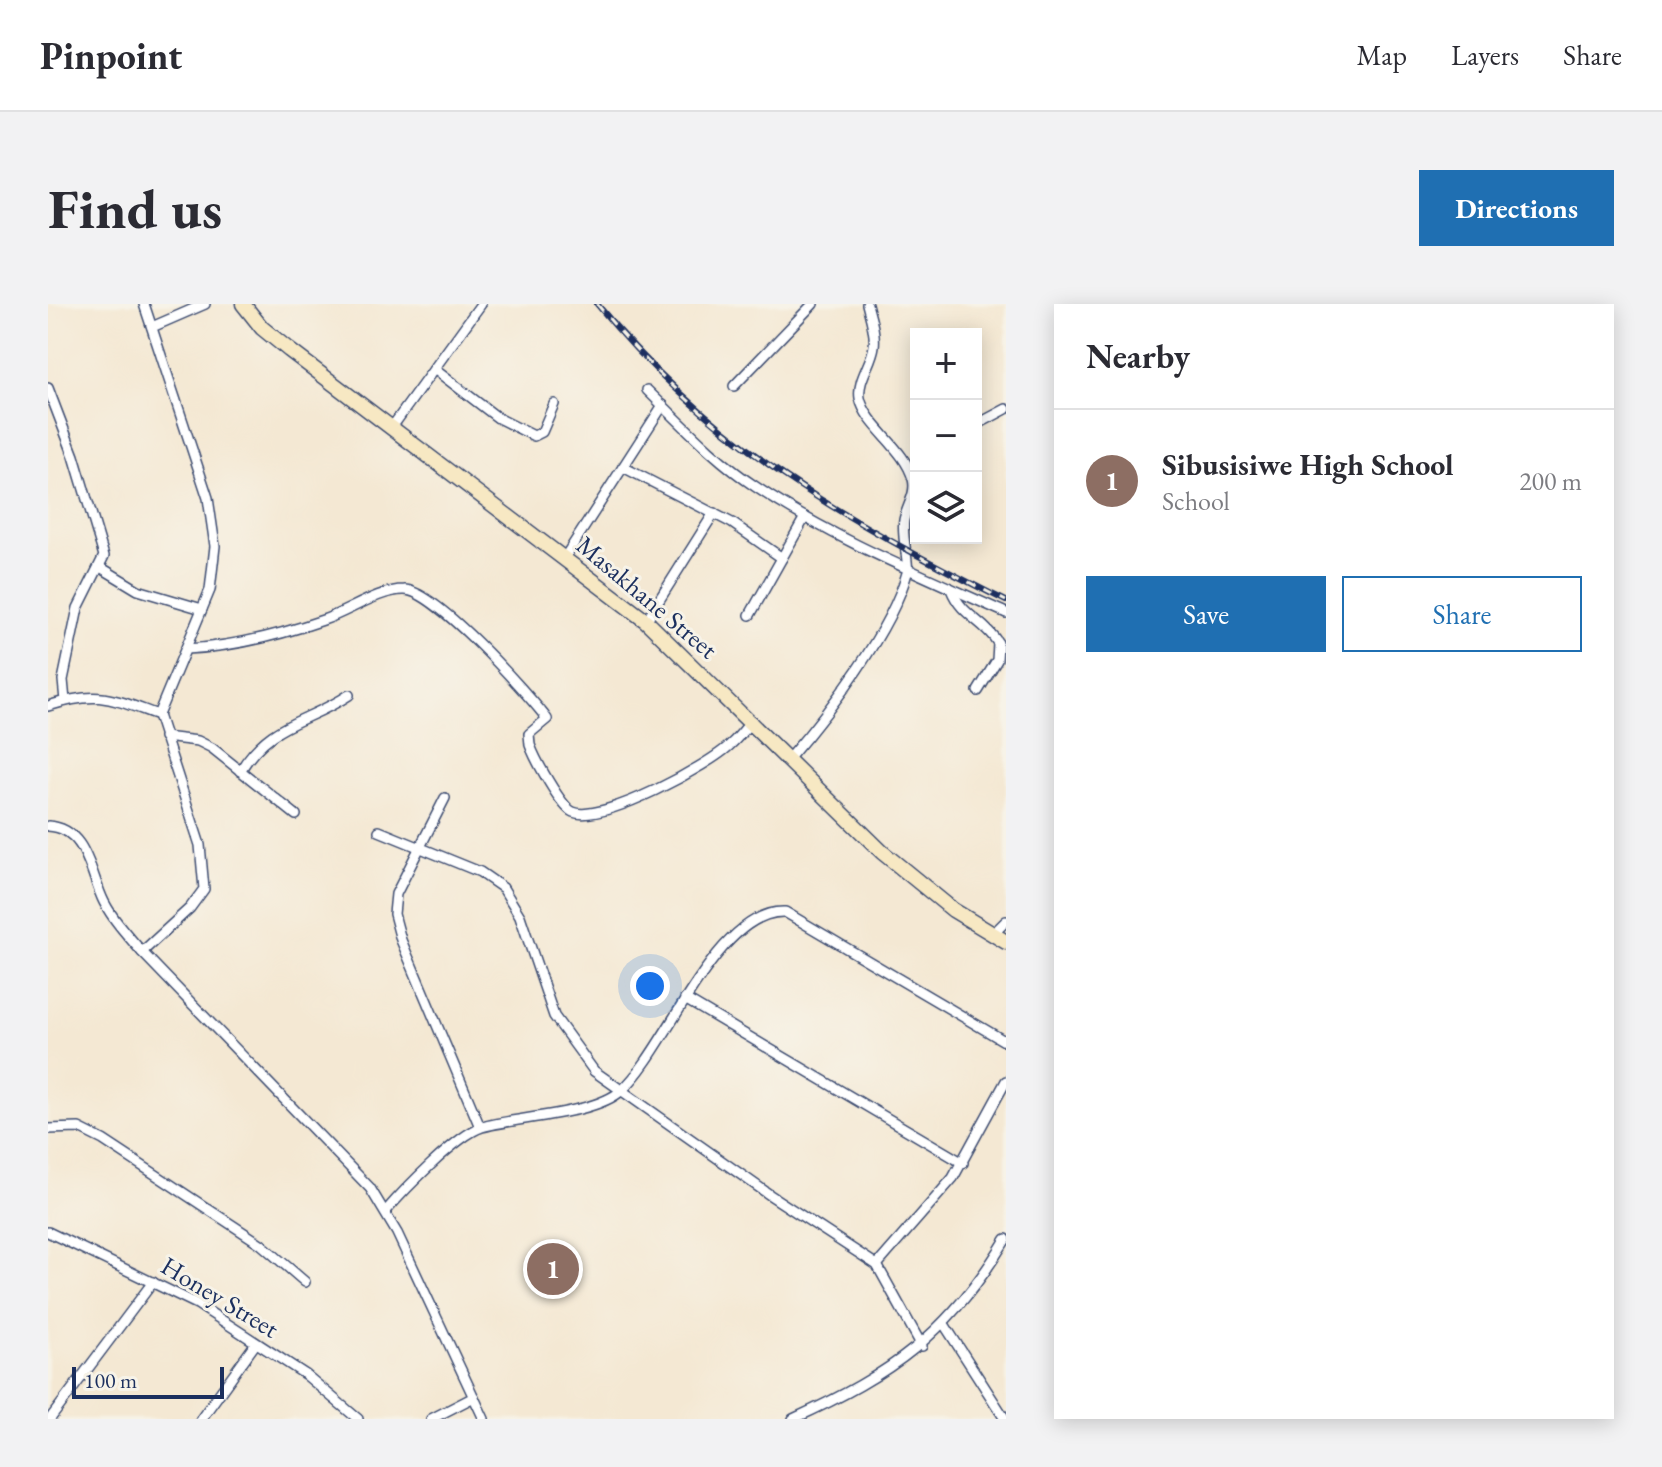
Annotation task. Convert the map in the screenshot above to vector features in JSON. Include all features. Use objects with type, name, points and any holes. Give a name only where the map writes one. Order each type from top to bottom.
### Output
[{"type":"street","points":[[142,952],[190,908],[204,889],[200,845],[158,715],[202,609],[215,563],[214,521],[144,304]]},
{"type":"street","points":[[152,327],[205,304]]},
{"type":"street","name":"Masakhane Street","points":[[243,304],[262,328],[646,621],[790,757],[882,852],[953,910],[999,939]]},
{"type":"street","points":[[392,427],[481,304]]},
{"type":"street","points":[[734,386],[813,304]]},
{"type":"street","points":[[867,304],[875,343],[859,390],[860,400],[907,465],[910,475]]},
{"type":"street","points":[[434,369],[498,418],[534,436],[542,432],[554,404]]},
{"type":"street","points":[[48,388],[104,556],[78,608],[63,680],[65,701]]},
{"type":"street","points":[[647,390],[711,453],[755,487],[805,517],[909,570],[1006,613]]},
{"type":"street","points":[[565,557],[663,405]]},
{"type":"street","points":[[982,422],[1006,409]]},
{"type":"street","points":[[623,467],[714,513],[782,558]]},
{"type":"street","points":[[790,757],[840,692],[876,636],[909,570],[902,542],[904,519],[910,504]]},
{"type":"street","points":[[646,621],[714,513]]},
{"type":"street","points":[[750,615],[805,517]]},
{"type":"street","points":[[100,567],[138,590],[202,609]]},
{"type":"street","points":[[951,589],[958,607],[985,626],[998,643],[997,660],[978,691]]},
{"type":"street","points":[[186,649],[224,647],[322,620],[391,592],[415,592],[452,616],[547,719],[529,734],[530,745],[565,806],[580,813],[610,809],[653,791],[721,752],[752,721]]},
{"type":"street","points":[[48,706],[88,695],[104,696],[158,715]]},
{"type":"street","points":[[240,771],[275,732],[296,719],[322,712],[349,695]]},
{"type":"street","points":[[164,737],[198,741],[212,748],[296,815]]},
{"type":"street","points":[[445,798],[396,894],[394,914],[401,940],[480,1127]]},
{"type":"street","points":[[48,826],[65,830],[79,841],[104,902],[118,926],[341,1156],[386,1211],[484,1419]]},
{"type":"street","points":[[379,831],[480,872],[507,892],[520,916],[554,1016],[594,1071],[877,1265],[922,1346]]},
{"type":"street","points":[[386,1211],[431,1165],[480,1127],[531,1121],[622,1092],[685,999],[745,924],[761,914],[785,912],[1006,1042]]},
{"type":"street","points":[[999,939],[1006,921]]},
{"type":"street","points":[[685,999],[963,1163]]},
{"type":"street","points":[[877,1265],[942,1194],[963,1163],[1006,1081]]},
{"type":"street","points":[[48,1129],[79,1128],[103,1140],[261,1244],[305,1282]]},
{"type":"street","name":"Honey Street","points":[[48,1232],[197,1304],[306,1375],[358,1419]]},
{"type":"street","points":[[793,1419],[840,1398],[922,1346],[944,1324],[1006,1239]]},
{"type":"street","points":[[50,1419],[153,1282]]},
{"type":"street","points":[[944,1324],[1005,1419]]},
{"type":"street","points":[[201,1419],[256,1343]]},
{"type":"street","points":[[431,1419],[474,1397]]},
{"type":"railway","points":[[597,304],[641,354],[687,399],[785,476],[890,541],[1006,601]]},
{"type":"place","name":"Sibusisiwe High School","points":[[553,1269]]}]
